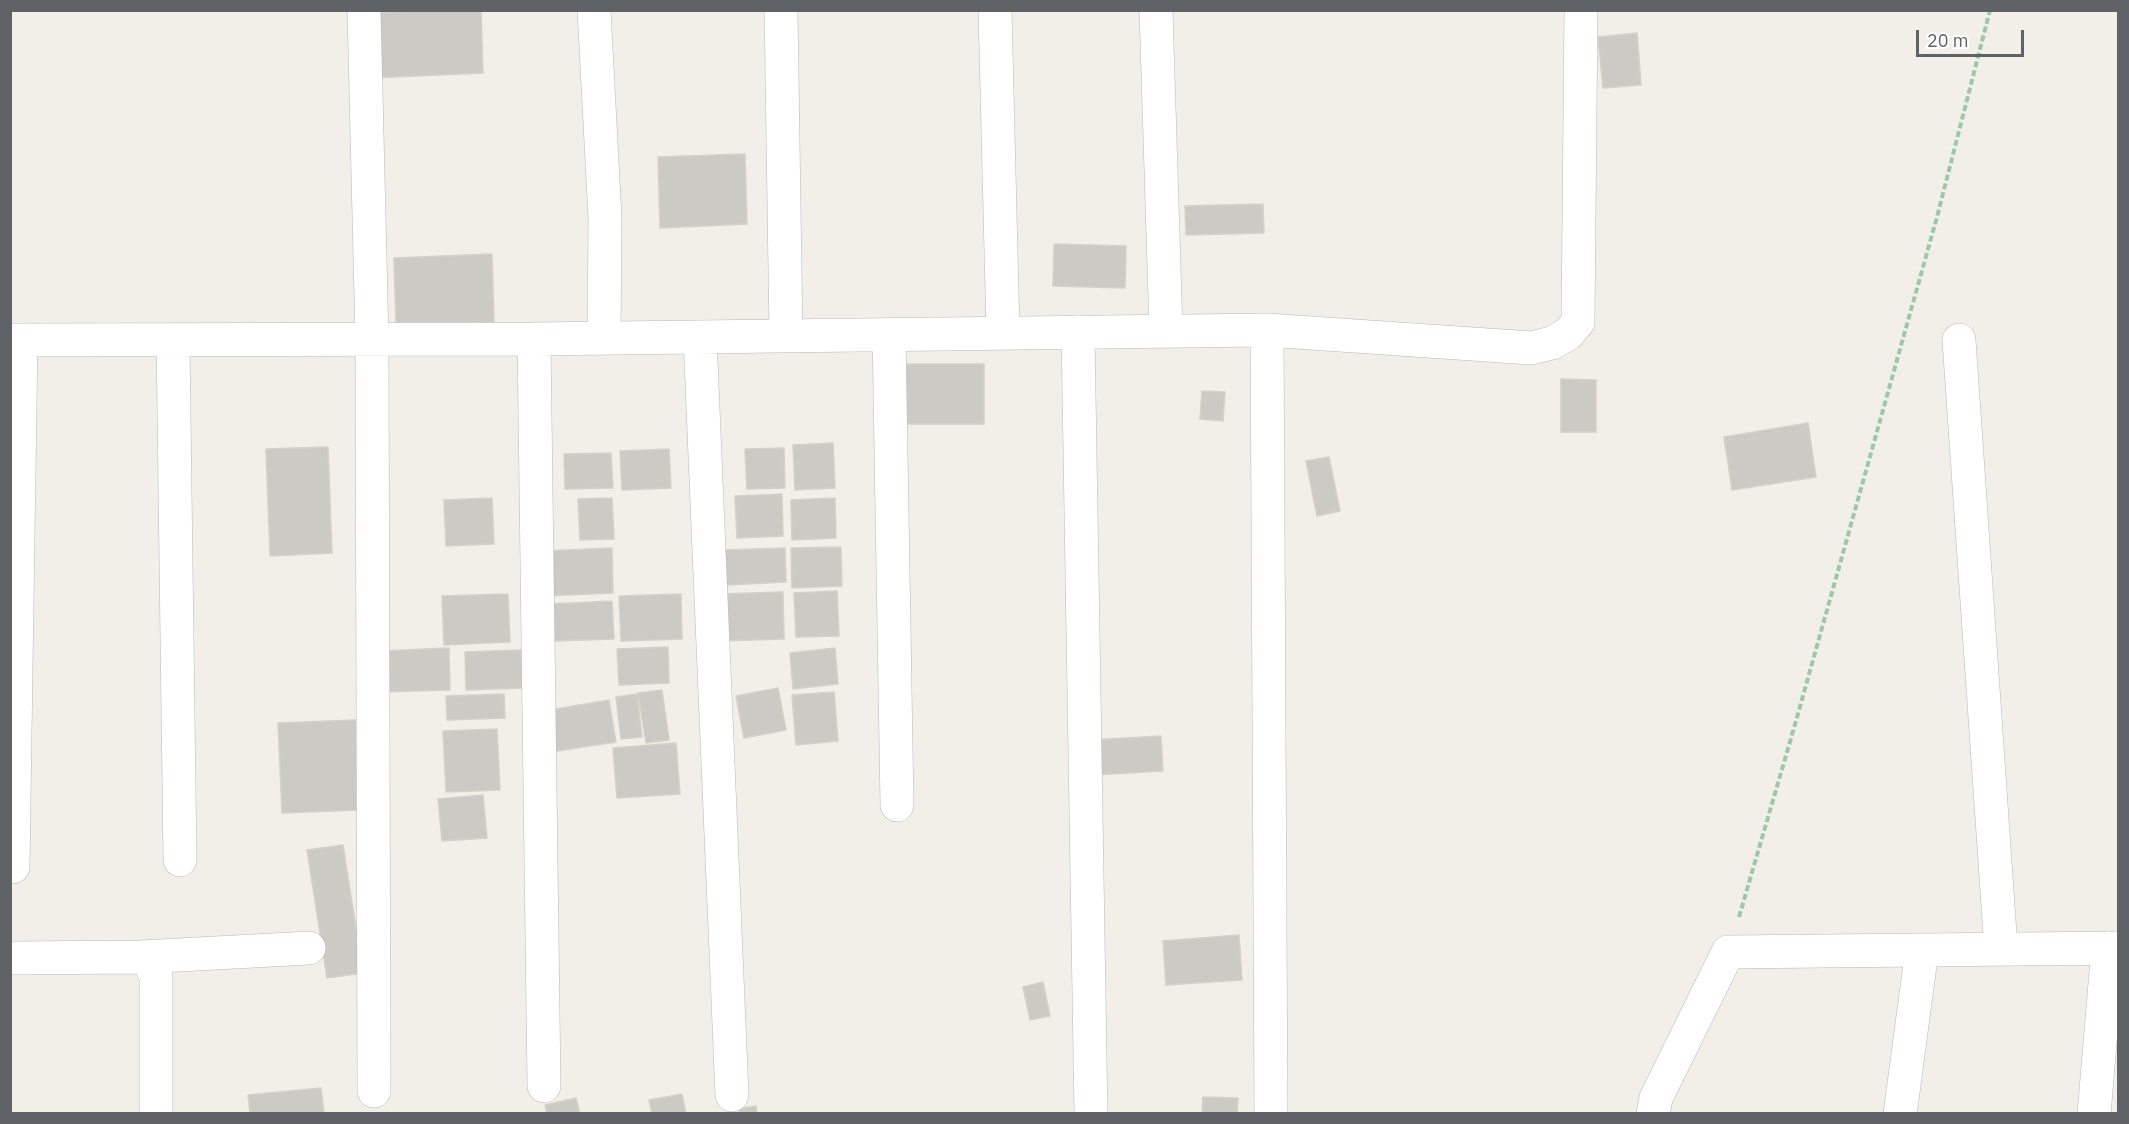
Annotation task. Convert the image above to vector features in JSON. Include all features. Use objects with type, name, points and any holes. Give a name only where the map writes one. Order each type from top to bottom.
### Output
[{"type":"street","points":[[364,10],[372,340],[374,1091]]},
{"type":"street","points":[[594,10],[605,218],[604,338]]},
{"type":"street","points":[[781,10],[786,336]]},
{"type":"street","points":[[995,10],[1004,333]]},
{"type":"street","points":[[1156,10],[1166,331]]},
{"type":"street","points":[[13,867],[16,340],[534,339],[1268,330],[1531,348],[1552,343],[1568,334],[1578,322],[1581,10]]},
{"type":"street","points":[[1268,330],[1271,1113]]},
{"type":"street","points":[[1078,332],[1091,1113]]},
{"type":"street","points":[[889,334],[897,805]]},
{"type":"street","points":[[700,337],[732,1095]]},
{"type":"street","points":[[534,339],[544,1086]]},
{"type":"street","points":[[173,340],[180,860]]},
{"type":"street","points":[[1959,340],[2001,949]]},
{"type":"street","points":[[10,958],[141,957],[309,948]]},
{"type":"street","points":[[1653,1113],[1656,1098],[1728,952],[2113,948],[2094,1113]]},
{"type":"street","points":[[1900,1113],[1922,950]]},
{"type":"street","points":[[141,957],[148,960],[156,976],[156,1113]]},
{"type":"path","points":[[1728,952],[1934,228],[1990,10]]},
{"type":"building","points":[[481,10],[483,73],[370,78],[368,13]]},
{"type":"building","points":[[1637,33],[1641,85],[1603,88],[1598,37]]},
{"type":"building","points":[[745,154],[747,224],[660,228],[658,157]]},
{"type":"building","points":[[1263,204],[1264,233],[1186,235],[1185,206]]},
{"type":"building","points":[[1054,244],[1126,246],[1125,288],[1053,286]]},
{"type":"building","points":[[492,254],[494,322],[396,325],[394,258]]},
{"type":"building","points":[[902,364],[984,364],[984,424],[902,424]]},
{"type":"building","points":[[1561,379],[1596,380],[1596,432],[1561,432]]},
{"type":"building","points":[[1202,391],[1225,392],[1223,421],[1200,419]]},
{"type":"building","points":[[1808,423],[1816,477],[1732,490],[1724,437]]},
{"type":"building","points":[[833,443],[835,488],[795,490],[793,445]]},
{"type":"building","points":[[328,447],[332,553],[270,556],[266,449]]},
{"type":"building","points":[[784,448],[785,488],[747,489],[745,449]]},
{"type":"building","points":[[669,449],[671,488],[622,490],[620,451]]},
{"type":"building","points":[[611,453],[613,488],[565,489],[564,454]]},
{"type":"building","points":[[1329,457],[1340,511],[1317,516],[1306,461]]},
{"type":"building","points":[[782,494],[783,536],[737,538],[735,496]]},
{"type":"building","points":[[492,498],[494,544],[446,546],[444,500]]},
{"type":"building","points":[[612,498],[614,539],[580,540],[578,499]]},
{"type":"building","points":[[835,498],[836,538],[792,540],[791,500]]},
{"type":"building","points":[[841,547],[842,586],[792,588],[791,548]]},
{"type":"building","points":[[612,548],[613,593],[545,596],[543,551]]},
{"type":"building","points":[[785,548],[786,582],[726,585],[725,550]]},
{"type":"building","points":[[837,591],[839,636],[796,637],[794,593]]},
{"type":"building","points":[[783,592],[784,639],[721,641],[720,594]]},
{"type":"building","points":[[508,594],[510,642],[444,645],[442,596]]},
{"type":"building","points":[[681,594],[682,639],[621,641],[619,596]]},
{"type":"building","points":[[612,601],[614,639],[552,641],[551,604]]},
{"type":"building","points":[[668,647],[669,683],[619,685],[617,649]]},
{"type":"building","points":[[449,648],[450,690],[381,692],[380,651]]},
{"type":"building","points":[[835,648],[838,684],[793,689],[790,653]]},
{"type":"building","points":[[521,650],[522,688],[466,690],[465,652]]},
{"type":"building","points":[[778,688],[786,730],[744,738],[736,696]]},
{"type":"building","points":[[662,690],[669,740],[646,743],[638,693]]},
{"type":"building","points":[[834,692],[838,741],[796,745],[792,695]]},
{"type":"building","points":[[504,694],[505,718],[447,720],[446,696]]},
{"type":"building","points":[[637,694],[642,737],[621,739],[616,697]]},
{"type":"building","points":[[609,700],[616,742],[557,751],[550,710]]},
{"type":"building","points":[[356,720],[359,810],[282,813],[278,723]]},
{"type":"building","points":[[497,729],[500,790],[446,792],[443,731]]},
{"type":"building","points":[[1161,736],[1163,771],[1093,775],[1090,740]]},
{"type":"building","points":[[676,743],[680,794],[617,798],[613,748]]},
{"type":"building","points":[[483,795],[487,838],[442,841],[438,799]]},
{"type":"building","points":[[343,845],[363,973],[327,978],[307,850]]},
{"type":"building","points":[[1239,935],[1242,980],[1166,985],[1163,941]]},
{"type":"building","points":[[1043,982],[1050,1016],[1030,1020],[1023,987]]},
{"type":"building","points":[[321,1088],[324,1114],[250,1114],[248,1095]]},
{"type":"building","points":[[682,1094],[686,1114],[652,1114],[649,1100]]},
{"type":"building","points":[[1203,1097],[1238,1098],[1237,1114],[1202,1114]]},
{"type":"building","points":[[576,1098],[580,1114],[547,1114],[545,1105]]},
{"type":"building","points":[[756,1106],[757,1114],[740,1114],[739,1109]]}]
